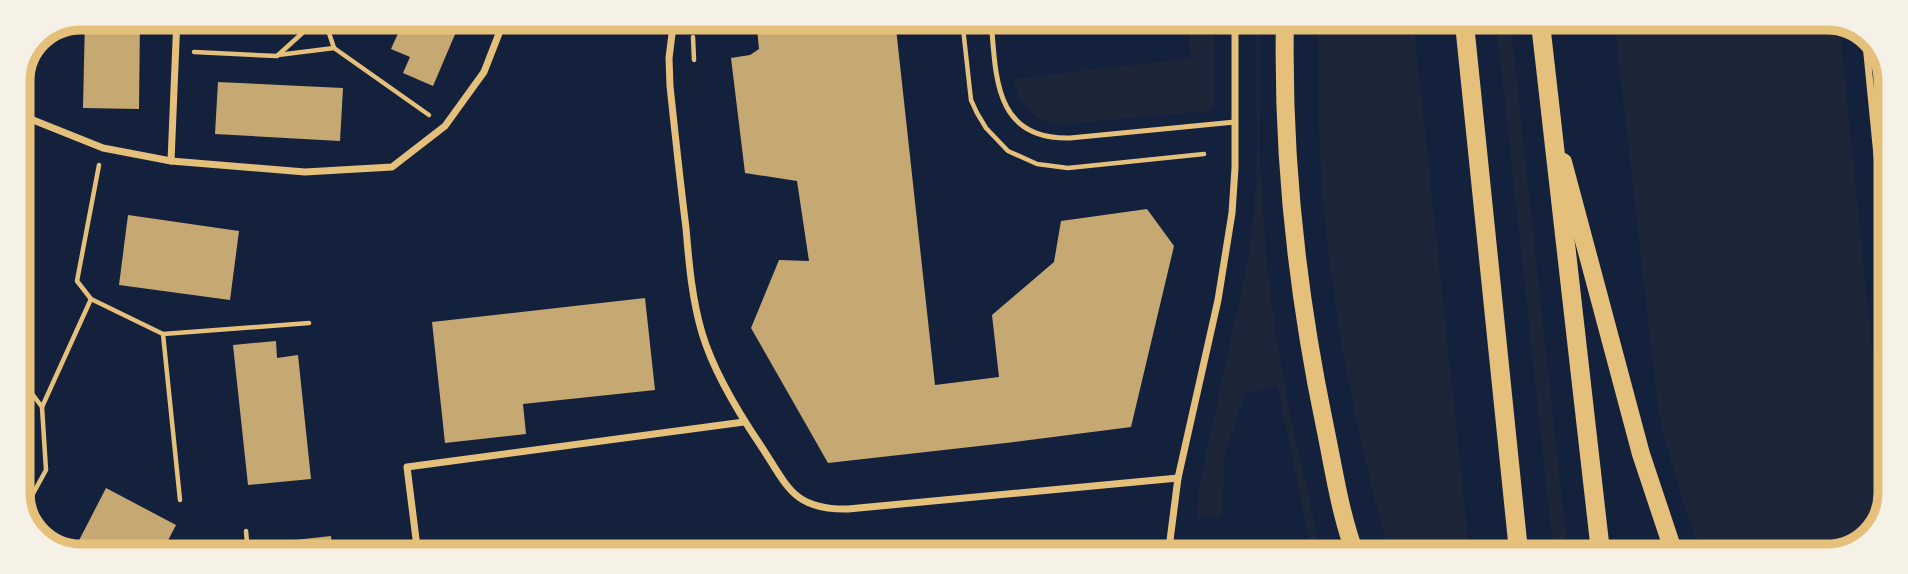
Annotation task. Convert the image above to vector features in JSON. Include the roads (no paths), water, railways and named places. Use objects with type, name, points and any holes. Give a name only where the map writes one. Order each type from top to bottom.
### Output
[{"type":"highway","points":[[1465,30],[1518,544]]},
{"type":"highway","points":[[1541,30],[1600,544]]},
{"type":"main road","points":[[1285,30],[1285,107],[1293,222],[1305,315],[1346,530],[1351,544]]},
{"type":"main road","points":[[1551,117],[1641,454],[1671,544]]},
{"type":"street","points":[[171,161],[177,30]]},
{"type":"street","points":[[30,119],[103,148],[171,161],[305,172],[392,167],[444,125],[484,72],[500,30]]},
{"type":"street","points":[[672,30],[669,58],[670,86],[693,296],[703,335],[744,422],[789,489],[799,499],[828,509],[1178,478]]},
{"type":"street","points":[[1170,544],[1178,478],[1226,258],[1234,180],[1235,30]]},
{"type":"street","points":[[1866,48],[1878,166]]},
{"type":"street","points":[[417,544],[407,467],[744,422]]},
{"type":"street","points":[[1346,530],[1348,544]]},
{"type":"lane","points":[[992,30],[997,83],[1003,101],[1013,117],[1041,136],[1069,138],[1236,122]]}]
